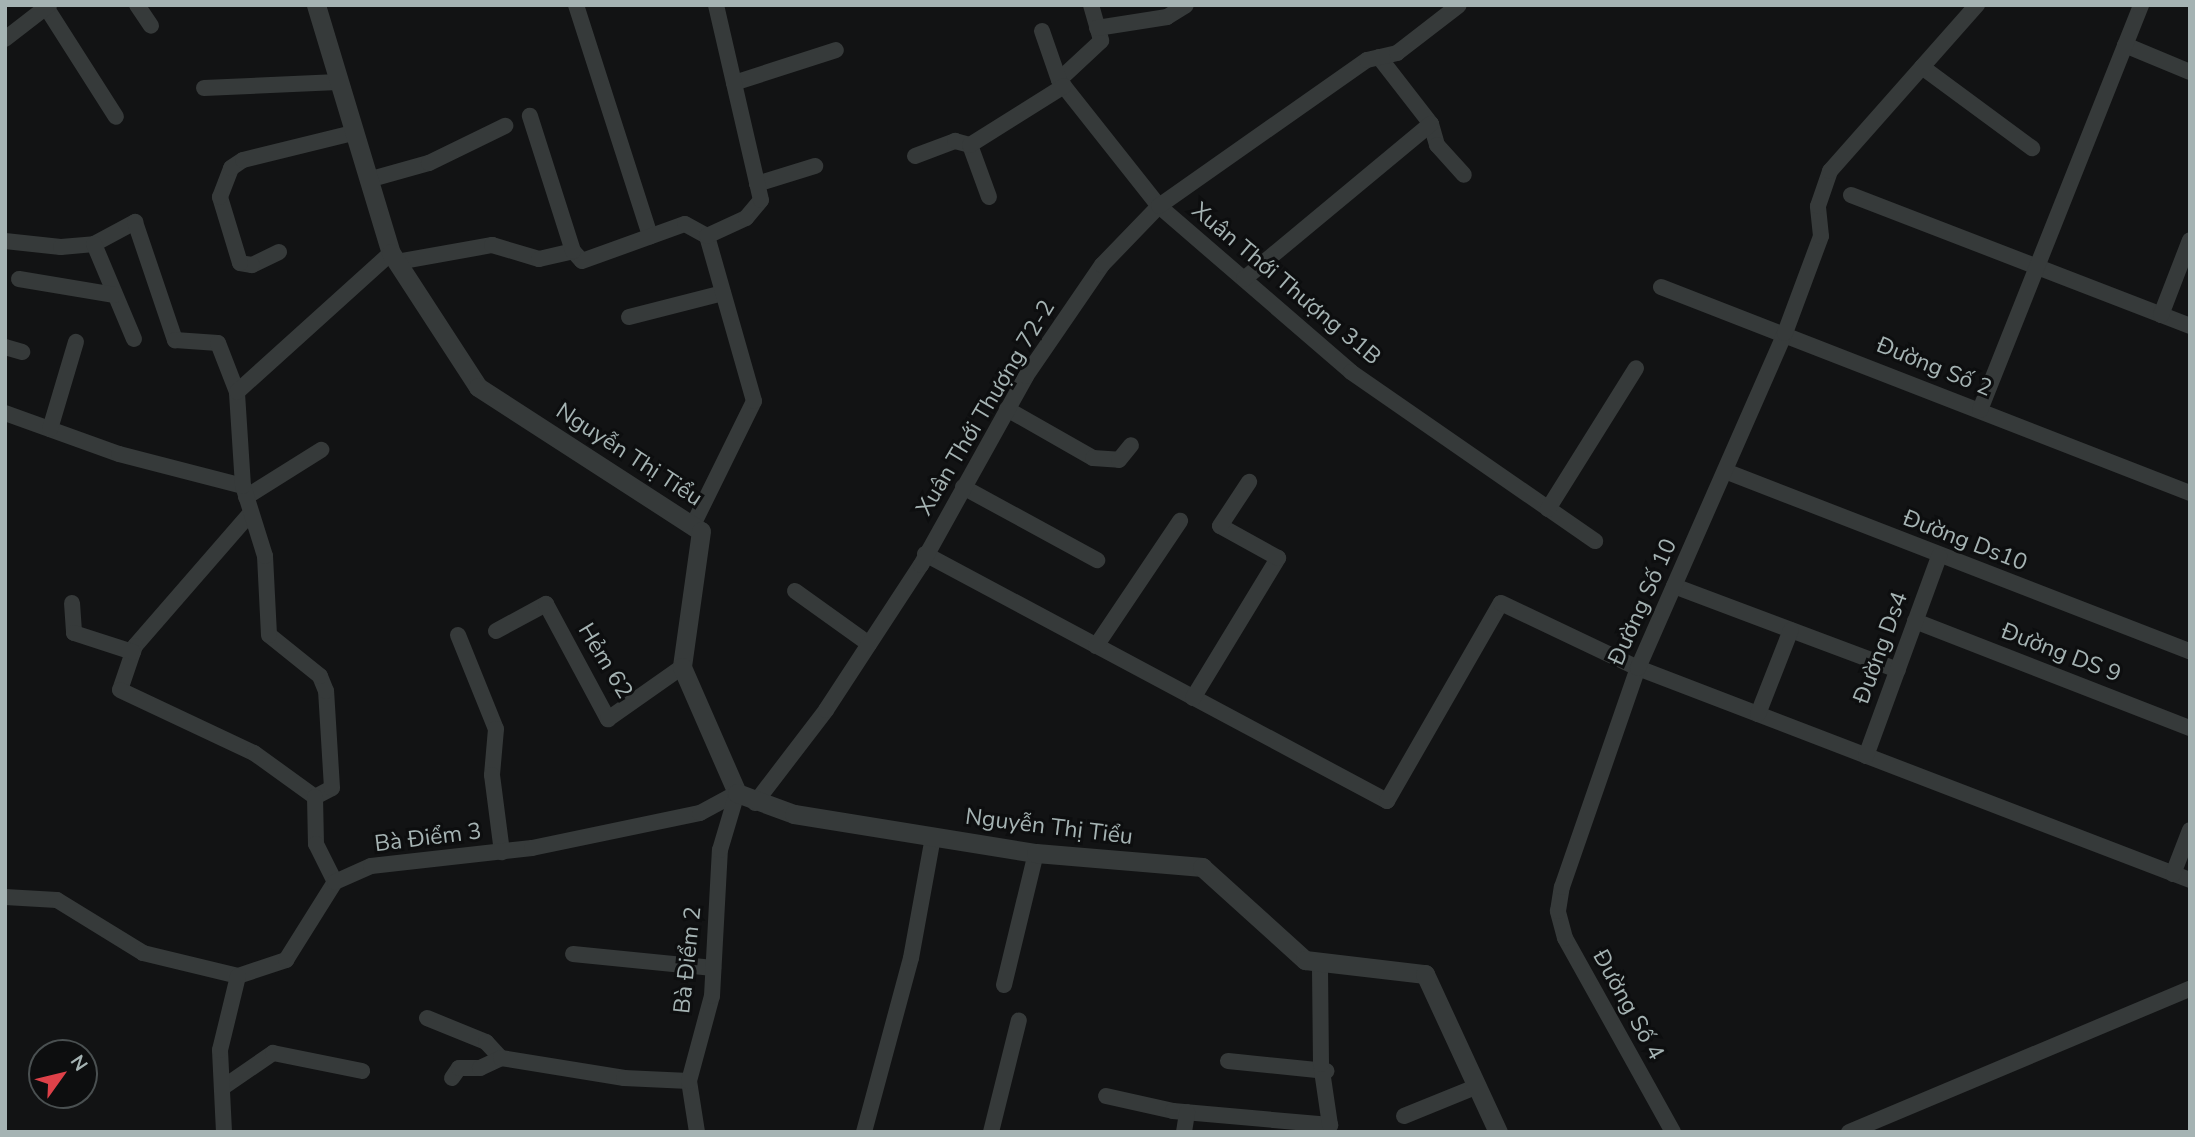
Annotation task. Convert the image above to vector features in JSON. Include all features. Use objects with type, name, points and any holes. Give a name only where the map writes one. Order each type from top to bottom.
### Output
[{"type":"street","points":[[137,5],[151,26]]},
{"type":"street","name":"Nguyễn Thị Tiểu","points":[[316,5],[353,133],[394,258],[478,387],[701,531],[682,667]]},
{"type":"street","points":[[576,5],[650,236]]},
{"type":"street","points":[[706,236],[746,218],[761,200],[716,5]]},
{"type":"street","points":[[915,156],[955,141],[970,145],[1061,83],[1101,41],[1091,5]]},
{"type":"street","points":[[1097,28],[1167,17],[1186,5]]},
{"type":"street","name":"Xuân Thới Thượng 72-2","points":[[755,803],[869,644],[925,554],[1007,409],[1102,265],[1159,206],[1367,60],[1396,53],[1459,5]]},
{"type":"street","name":"Đường Số 10","points":[[1561,895],[1638,668],[1785,333],[1821,236],[1818,206],[1830,171],[1977,5]]},
{"type":"street","points":[[1980,410],[2141,5]]},
{"type":"street","points":[[5,39],[48,6],[116,117]]},
{"type":"street","name":"Xuân Thới Thượng 31B","points":[[1042,32],[1061,83],[1159,206],[1351,372],[1595,541]]},
{"type":"street","points":[[2125,45],[2190,72]]},
{"type":"street","points":[[734,83],[836,50]]},
{"type":"street","points":[[1379,57],[1431,124],[1437,145],[1464,175]]},
{"type":"street","points":[[1922,67],[2032,148]]},
{"type":"street","points":[[204,88],[338,82]]},
{"type":"street","points":[[530,116],[573,251],[582,261],[685,224],[706,236],[754,401],[693,525]]},
{"type":"street","points":[[1244,279],[1431,124]]},
{"type":"street","points":[[368,180],[429,163],[505,126]]},
{"type":"street","points":[[279,252],[247,266],[240,263],[220,197],[231,168],[243,160],[353,133]]},
{"type":"street","points":[[970,145],[989,197]]},
{"type":"street","points":[[757,184],[815,166]]},
{"type":"street","points":[[1851,195],[2034,270],[2190,326]]},
{"type":"street","points":[[5,241],[61,247],[93,244],[135,222],[175,340],[218,343],[237,392],[248,516],[265,556],[269,635],[320,676],[326,691],[332,789],[315,797]]},
{"type":"street","points":[[2161,315],[2190,240]]},
{"type":"street","points":[[93,244],[134,339]]},
{"type":"street","points":[[237,392],[394,258],[492,246],[539,259],[573,251]]},
{"type":"street","points":[[19,279],[116,295]]},
{"type":"street","name":"Đường Số 2","points":[[1661,287],[1785,333],[2190,493]]},
{"type":"street","points":[[629,317],[723,293]]},
{"type":"street","points":[[50,429],[76,342]]},
{"type":"street","points":[[5,346],[22,352]]},
{"type":"street","points":[[1548,509],[1636,368]]},
{"type":"street","points":[[1007,409],[1093,458],[1119,460],[1130,444]]},
{"type":"street","points":[[5,413],[119,454],[244,491],[321,450]]},
{"type":"street","name":"Đường Ds10","points":[[1725,471],[2190,651]]},
{"type":"street","points":[[1192,698],[1278,558],[1220,526],[1250,482]]},
{"type":"street","points":[[963,487],[1097,560]]},
{"type":"street","points":[[248,516],[134,652],[122,695],[254,752],[315,797]]},
{"type":"street","points":[[1096,646],[1180,522]]},
{"type":"street","points":[[925,554],[1387,801],[1501,603],[1638,668],[2190,880]]},
{"type":"street","name":"Đường Ds4","points":[[1866,756],[1939,556]]},
{"type":"street","points":[[1674,586],[1898,670]]},
{"type":"street","points":[[794,591],[869,644]]},
{"type":"street","points":[[72,603],[74,633],[134,652]]},
{"type":"street","name":"Hẻm 62","points":[[496,631],[547,604],[608,719],[682,667]]},
{"type":"street","name":"Đường DS 9","points":[[1915,621],[2190,728]]},
{"type":"street","points":[[1758,714],[1791,630]]},
{"type":"street","points":[[458,635],[496,729],[492,775],[502,852]]},
{"type":"street","points":[[682,667],[737,793]]},
{"type":"street","name":"Nguyễn Thị Tiểu","points":[[737,793],[755,803],[933,837],[1036,853],[1202,867],[1305,960],[1425,974],[1478,1086]]},
{"type":"street","name":"Bà Điểm 3","points":[[335,882],[371,866],[502,852],[699,813],[737,793]]},
{"type":"street","name":"Bà Điểm 2","points":[[697,1132],[689,1082],[712,996],[720,850],[737,793]]},
{"type":"street","points":[[5,897],[57,900],[143,953],[238,976],[286,960],[335,882],[316,844],[315,797]]},
{"type":"street","points":[[2173,874],[2190,830]]},
{"type":"street","points":[[864,1132],[911,958],[933,837]]},
{"type":"street","points":[[1004,985],[1036,853]]},
{"type":"street","name":"Đường Số 4","points":[[1561,895],[1558,911],[1565,938],[1673,1132]]},
{"type":"street","points":[[573,954],[713,968]]},
{"type":"street","points":[[1106,1096],[1187,1112],[1329,1125],[1320,961]]},
{"type":"street","points":[[224,1132],[220,1050],[238,976]]},
{"type":"street","points":[[1849,1132],[2190,989]]},
{"type":"street","points":[[427,1018],[486,1042],[501,1058]]},
{"type":"street","points":[[991,1132],[1019,1020]]},
{"type":"street","points":[[222,1088],[273,1053],[362,1071]]},
{"type":"street","points":[[452,1078],[459,1068],[480,1068],[501,1058],[624,1078],[689,1082]]},
{"type":"street","points":[[1228,1061],[1326,1071]]},
{"type":"street","points":[[1404,1116],[1478,1086],[1498,1132]]},
{"type":"street","points":[[1184,1132],[1187,1112]]}]
